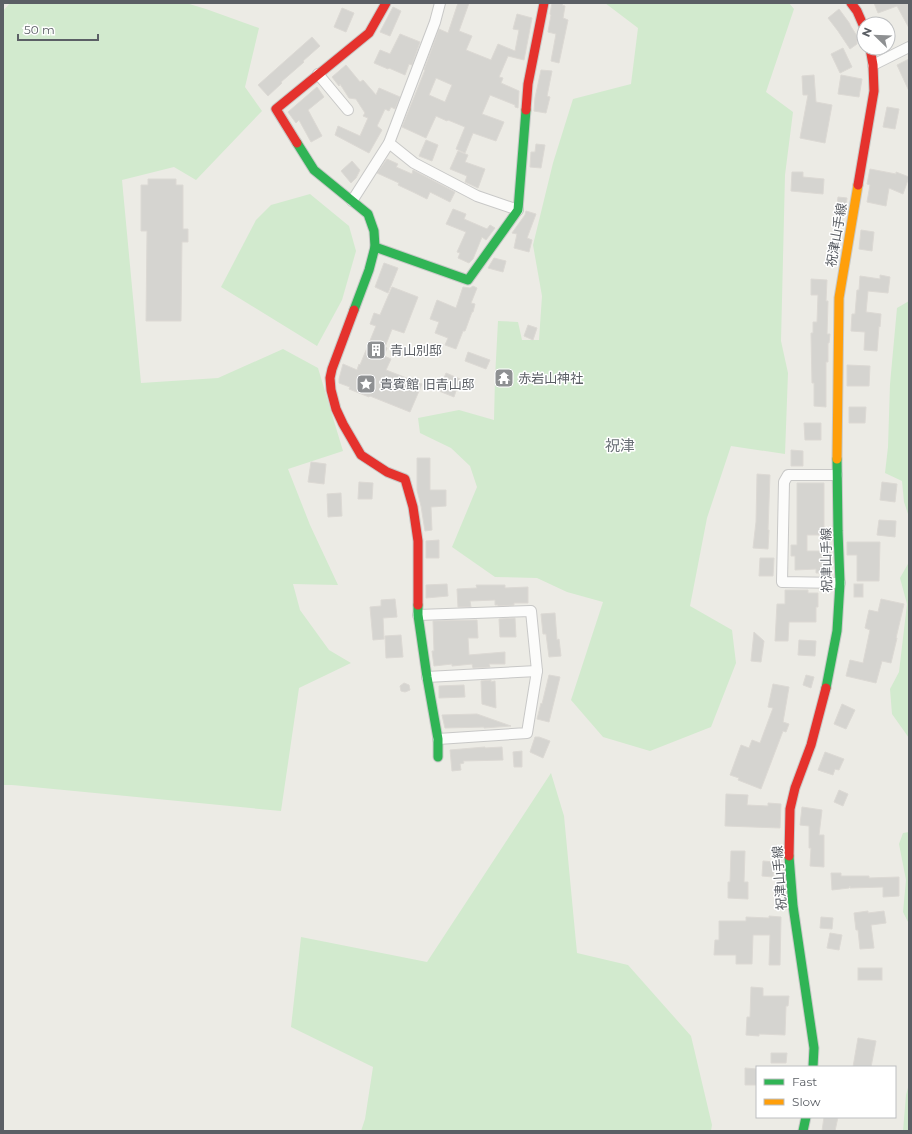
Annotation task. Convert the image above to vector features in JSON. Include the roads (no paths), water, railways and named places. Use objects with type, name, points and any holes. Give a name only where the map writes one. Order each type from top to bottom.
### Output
[{"type":"street","points":[[386,3],[369,33],[276,109],[314,170],[368,214],[374,231],[375,247],[369,270],[337,354],[330,378],[331,390],[336,409],[361,455],[387,472],[404,479],[412,507],[418,541],[418,615],[438,739],[438,757]]},
{"type":"street","points":[[352,201],[389,143],[435,22],[440,3]]},
{"type":"street","points":[[375,247],[468,280],[518,210],[528,84],[544,3]]},
{"type":"street","points":[[851,3],[858,11],[860,16]]},
{"type":"street","points":[[873,65],[909,47]]},
{"type":"street","name":"祝津山手線","points":[[813,1066],[814,1048],[795,920],[789,861],[790,809],[795,788],[811,745],[825,695],[837,631],[840,583],[837,475],[839,298],[874,91],[871,56]]},
{"type":"street","points":[[318,74],[348,110]]},
{"type":"street","points":[[389,143],[414,163],[477,196],[518,210]]},
{"type":"street","points":[[837,475],[788,475],[784,482],[782,582],[840,583]]},
{"type":"street","points":[[418,615],[531,610],[537,671],[527,733],[438,739]]},
{"type":"street","points":[[427,677],[537,671]]},
{"type":"street","points":[[803,1131],[806,1118]]},
{"type":"place","name":"青山別邸","points":[[376,350]]},
{"type":"place","name":"赤岩山神社","points":[[504,378]]},
{"type":"place","name":"貴賓館 旧青山邸","points":[[366,384]]},
{"type":"district","name":"祝津","points":[[620,445]]}]
